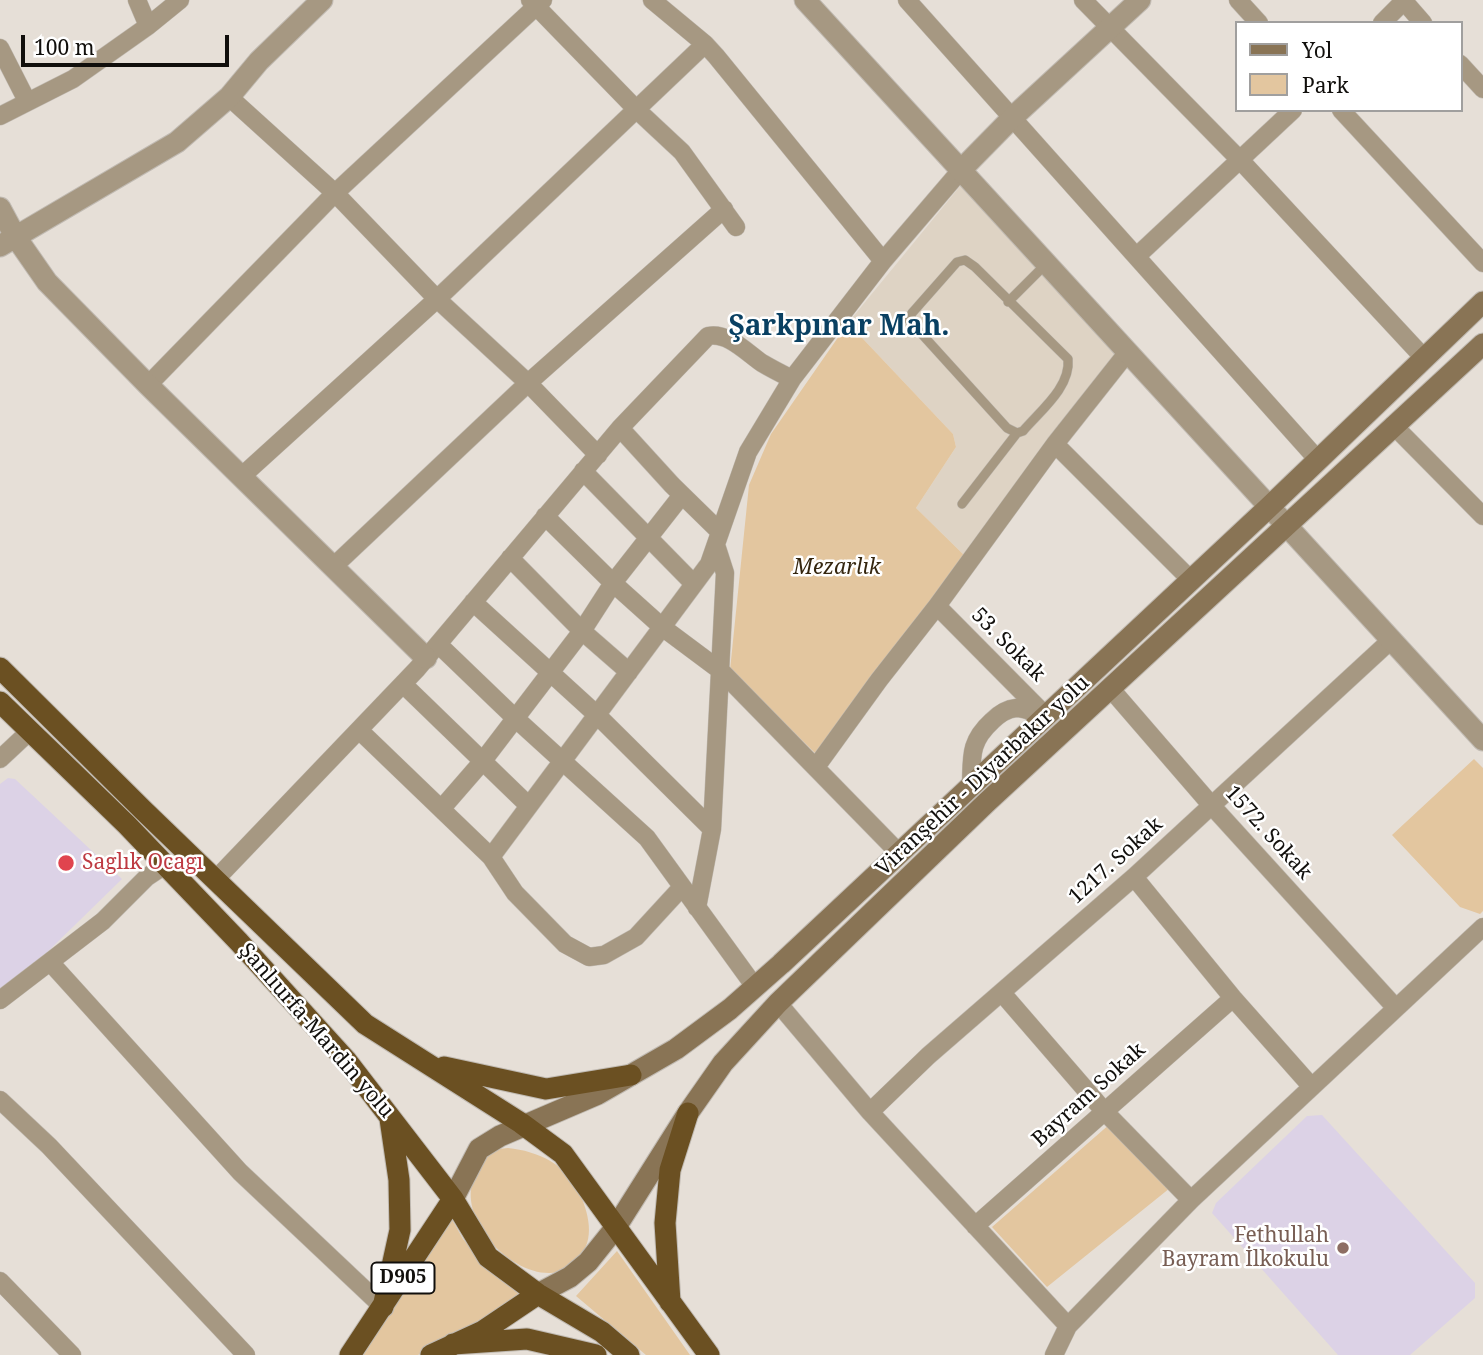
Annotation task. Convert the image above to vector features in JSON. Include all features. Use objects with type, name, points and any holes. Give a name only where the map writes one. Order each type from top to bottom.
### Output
[{"type":"highway","points":[[0,668],[366,1024],[527,1127],[563,1154],[709,1355]]},
{"type":"highway","name":"Şanlıurfa-Mardin yolu","points":[[0,702],[165,864],[346,1060],[453,1199],[488,1257],[538,1294],[602,1332],[629,1355]]},
{"type":"highway","points":[[426,1063],[546,1089],[631,1075]]},
{"type":"highway","points":[[670,1302],[665,1223],[670,1170],[688,1113]]},
{"type":"highway","points":[[383,1307],[400,1230],[400,1180],[390,1117]]},
{"type":"highway","name":"D905","points":[[350,1355],[453,1199]]},
{"type":"highway","points":[[431,1355],[482,1331],[538,1294]]},
{"type":"highway","points":[[453,1344],[527,1339],[596,1355]]},
{"type":"main road","name":"Viranşehir - Diyarbakır yolu","points":[[453,1199],[479,1149],[500,1136],[527,1127],[598,1094],[676,1049],[755,987],[1268,508],[1483,302]]},
{"type":"main road","name":"Viranşehir - Diyarbakır yolu","points":[[538,1294],[570,1277],[589,1262],[616,1227],[723,1063],[778,1003],[917,868],[1284,525],[1483,344]]},
{"type":"street","points":[[137,0],[148,26]]},
{"type":"street","points":[[0,116],[73,79],[180,0]]},
{"type":"street","points":[[8,241],[177,142],[229,97],[259,61],[322,0]]},
{"type":"street","points":[[652,0],[705,44],[883,261]]},
{"type":"street","points":[[805,0],[1390,641],[1482,738]]},
{"type":"street","points":[[1083,0],[1241,161],[1424,358]]},
{"type":"street","points":[[491,858],[709,564],[748,452],[792,379],[883,261],[961,170],[1013,117],[1140,0]]},
{"type":"street","points":[[1238,0],[1257,21]]},
{"type":"street","points":[[1384,21],[1404,0],[1421,21]]},
{"type":"street","points":[[148,384],[335,193],[537,3],[637,110],[682,152],[736,227]]},
{"type":"street","points":[[915,3],[1318,460]]},
{"type":"street","points":[[242,477],[438,299],[705,44]]},
{"type":"street","points":[[0,48],[27,101]]},
{"type":"street","points":[[1462,66],[1483,89]]},
{"type":"street","points":[[229,97],[335,193],[438,299],[528,383],[598,455]]},
{"type":"street","points":[[1138,255],[1291,112]]},
{"type":"street","points":[[1343,112],[1483,263]]},
{"type":"street","points":[[0,208],[8,241],[242,477],[334,566],[515,718],[647,838],[755,987]]},
{"type":"street","points":[[334,566],[528,383],[724,209]]},
{"type":"street","points":[[215,880],[403,684],[620,428],[708,336],[716,334],[728,338],[764,364],[792,379]]},
{"type":"street","points":[[816,766],[1055,444],[1127,353]]},
{"type":"street","points":[[1393,425],[1483,516]]},
{"type":"street","points":[[620,428],[682,495],[718,539],[725,573],[712,829],[697,908]]},
{"type":"street","points":[[1055,444],[1191,580]]},
{"type":"street","points":[[583,471],[694,584]]},
{"type":"street","points":[[442,807],[482,762],[582,631],[613,583],[682,495]]},
{"type":"street","points":[[545,516],[613,583],[663,627],[721,671],[900,854]]},
{"type":"street","points":[[510,558],[582,631],[629,672]]},
{"type":"street","points":[[473,601],[597,715],[712,829]]},
{"type":"street","name":"53. Sokak","points":[[937,606],[1046,716]]},
{"type":"street","name":"1217. Sokak","points":[[870,1112],[928,1056],[1212,806],[1390,641]]},
{"type":"street","points":[[403,684],[529,806]]},
{"type":"street","name":"1572. Sokak","points":[[1110,688],[1212,806],[1395,1007]]},
{"type":"street","points":[[971,786],[972,754],[976,739],[992,720],[999,714],[1017,708],[1046,716]]},
{"type":"street","points":[[359,730],[442,807],[491,858],[515,893],[565,944],[589,957],[604,955],[636,937],[682,887]]},
{"type":"street","points":[[0,759],[30,731]]},
{"type":"street","points":[[0,1000],[103,921],[165,864]]},
{"type":"street","points":[[1133,877],[1311,1087]]},
{"type":"street","points":[[1054,1355],[1068,1326],[1191,1200],[1483,927]]},
{"type":"street","points":[[50,962],[240,1172],[383,1307]]},
{"type":"street","points":[[1002,993],[1105,1112],[1191,1200]]},
{"type":"street","name":"Bayram Sokak","points":[[975,1226],[1233,998]]},
{"type":"street","points":[[778,1003],[870,1112],[1068,1326]]},
{"type":"street","points":[[0,1100],[49,1146],[246,1355]]},
{"type":"street","points":[[0,1282],[72,1355]]},
{"type":"lane","points":[[962,504],[1017,433],[1023,431],[1061,386],[1069,367],[1068,359],[975,267],[965,260],[957,262],[912,313],[909,320],[1007,428],[1017,433]]},
{"type":"lane","points":[[1008,302],[1046,264]]},
{"type":"shaded area","points":[[961,185],[1117,356],[966,557],[916,508],[956,447],[953,434],[848,323]]},
{"type":"shaded area","points":[[8,778],[15,779],[122,879],[35,964],[0,990],[0,784]]},
{"type":"shaded area","name":"Fethullah Bayram İlkokulu","points":[[1322,1115],[1475,1283],[1475,1298],[1410,1355],[1338,1355],[1212,1213],[1216,1203],[1307,1116]]},
{"type":"green space","name":"Mezarlık","points":[[848,323],[953,434],[956,447],[916,508],[966,557],[816,754],[730,670],[749,485],[771,434]]},
{"type":"green space","points":[[1474,759],[1483,768],[1483,911],[1480,914],[1460,907],[1392,835]]},
{"type":"green space","points":[[1111,1123],[1170,1188],[1047,1287],[992,1227]]},
{"type":"green space","points":[[508,1148],[530,1152],[551,1161],[568,1175],[580,1194],[588,1221],[586,1247],[572,1264],[560,1271],[534,1271],[503,1254],[490,1241],[473,1210],[471,1193],[477,1170],[490,1150]]},
{"type":"green space","points":[[450,1216],[463,1239],[488,1268],[526,1294],[418,1355],[361,1355],[391,1313]]},
{"type":"green space","points":[[617,1251],[690,1355],[646,1355],[576,1296]]},
{"type":"place","name":"Saglık Ocagı","points":[[66,863]]},
{"type":"place","name":"Fethullah Bayram İlkokulu","points":[[1343,1248]]},
{"type":"district","name":"Şarkpınar Mah.","points":[[839,327]]}]
